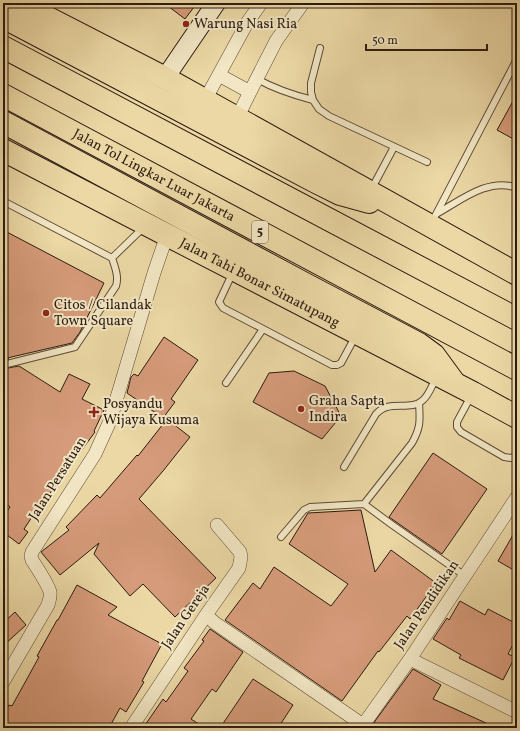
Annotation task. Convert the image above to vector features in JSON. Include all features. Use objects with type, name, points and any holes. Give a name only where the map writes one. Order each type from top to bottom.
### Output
[{"type":"highway","points":[[19,3],[165,78],[398,209]]},
{"type":"highway","points":[[3,17],[334,191],[360,201],[398,209],[433,220],[463,245],[517,274]]},
{"type":"highway","points":[[3,47],[517,319]]},
{"type":"highway","name":"Jalan Tol Lingkar Luar Jakarta","points":[[3,95],[517,369]]},
{"type":"highway","points":[[3,122],[419,344],[434,355],[455,384]]},
{"type":"highway","name":"Jalan Tahi Bonar Simatupang","points":[[7,155],[166,235],[517,417]]},
{"type":"street","points":[[165,78],[216,3]]},
{"type":"street","points":[[205,100],[246,23],[261,3]]},
{"type":"street","points":[[237,118],[276,41],[303,3]]},
{"type":"street","points":[[219,75],[250,92]]},
{"type":"street","name":"Jalan Persatuan","points":[[3,682],[48,605],[50,599],[48,587],[32,560],[32,552],[95,454],[110,421],[166,235]]},
{"type":"street","name":"Jalan Pendidikan","points":[[362,727],[410,659],[517,497]]},
{"type":"street","name":"Jalan Gereja","points":[[131,728],[239,568],[241,561],[240,552],[217,525]]},
{"type":"street","points":[[206,615],[214,623],[362,727]]},
{"type":"street","points":[[410,659],[517,712]]},
{"type":"lane","points":[[320,48],[311,92],[313,100],[319,109],[329,116],[426,162]]},
{"type":"lane","points":[[433,220],[517,59]]},
{"type":"lane","points":[[257,79],[280,90],[313,100]]},
{"type":"lane","points":[[370,193],[394,147]]},
{"type":"lane","points":[[433,220],[478,190],[503,185],[517,188]]},
{"type":"lane","points":[[3,201],[112,258],[118,281],[75,347],[3,365]]},
{"type":"lane","points":[[112,258],[146,225]]},
{"type":"lane","points":[[234,270],[219,302],[223,308],[332,365],[342,363],[357,334]]},
{"type":"lane","points":[[226,383],[263,329]]},
{"type":"lane","points":[[344,467],[376,414],[381,409],[419,403],[455,384],[457,422],[461,432],[504,457],[511,458],[517,455]]},
{"type":"lane","points":[[364,504],[412,443],[417,434],[420,420],[419,403]]},
{"type":"lane","points":[[281,537],[304,510],[310,507],[364,504],[465,576]]},
{"type":"building","points":[[164,3],[197,3],[185,19]]},
{"type":"building","points":[[517,94],[517,141],[497,130]]},
{"type":"building","name":"Citos / Cilandak Town Square","points":[[3,230],[104,283],[80,332],[72,343],[3,360]]},
{"type":"building","points":[[164,337],[198,360],[171,399],[175,402],[163,418],[127,393],[131,377],[134,374],[138,376]]},
{"type":"building","points":[[19,366],[60,392],[69,374],[90,384],[82,399],[104,410],[94,431],[95,432],[36,511],[24,529],[28,532],[19,544],[3,532],[3,517],[10,507],[3,501],[3,369]]},
{"type":"building","name":"Graha Sapta Indira","points":[[294,371],[325,386],[341,416],[322,439],[253,402],[269,373]]},
{"type":"building","points":[[167,419],[190,437],[139,499],[216,578],[175,617],[143,584],[130,596],[94,554],[99,543],[60,575],[41,552],[69,530],[66,527],[97,495],[100,498],[137,455],[138,456]]},
{"type":"building","points":[[433,453],[487,489],[442,554],[389,517]]},
{"type":"building","points":[[361,510],[375,572],[391,550],[436,583],[410,619],[407,616],[379,652],[378,651],[342,701],[225,620],[253,583],[260,589],[274,567],[331,606],[348,584],[289,544],[308,513]]},
{"type":"building","points":[[517,528],[517,572],[498,561]]},
{"type":"building","points":[[77,585],[117,607],[108,615],[162,644],[142,681],[144,682],[126,712],[120,708],[109,728],[3,728],[3,716],[9,705],[12,706],[39,657],[37,656]]},
{"type":"building","points":[[460,601],[485,615],[488,609],[517,624],[517,637],[508,654],[515,657],[503,680],[459,658],[461,655],[433,639],[447,618],[449,620]]},
{"type":"building","points":[[15,612],[26,625],[3,646],[3,623]]},
{"type":"building","points":[[210,629],[243,652],[216,692],[212,689],[191,719],[205,728],[143,728],[163,699],[166,702],[188,671],[184,668],[204,641],[202,640]]},
{"type":"building","points":[[413,669],[441,685],[433,699],[497,728],[372,728],[375,721]]},
{"type":"building","points":[[253,679],[293,705],[278,728],[220,728]]},
{"type":"place","name":"Warung Nasi Ria","points":[[186,24]]},
{"type":"place","name":"Citos / Cilandak Town Square","points":[[46,313]]},
{"type":"place","name":"Graha Sapta Indira","points":[[301,409]]},
{"type":"place","name":"Posyandu Wijaya Kusuma","points":[[94,412]]}]
